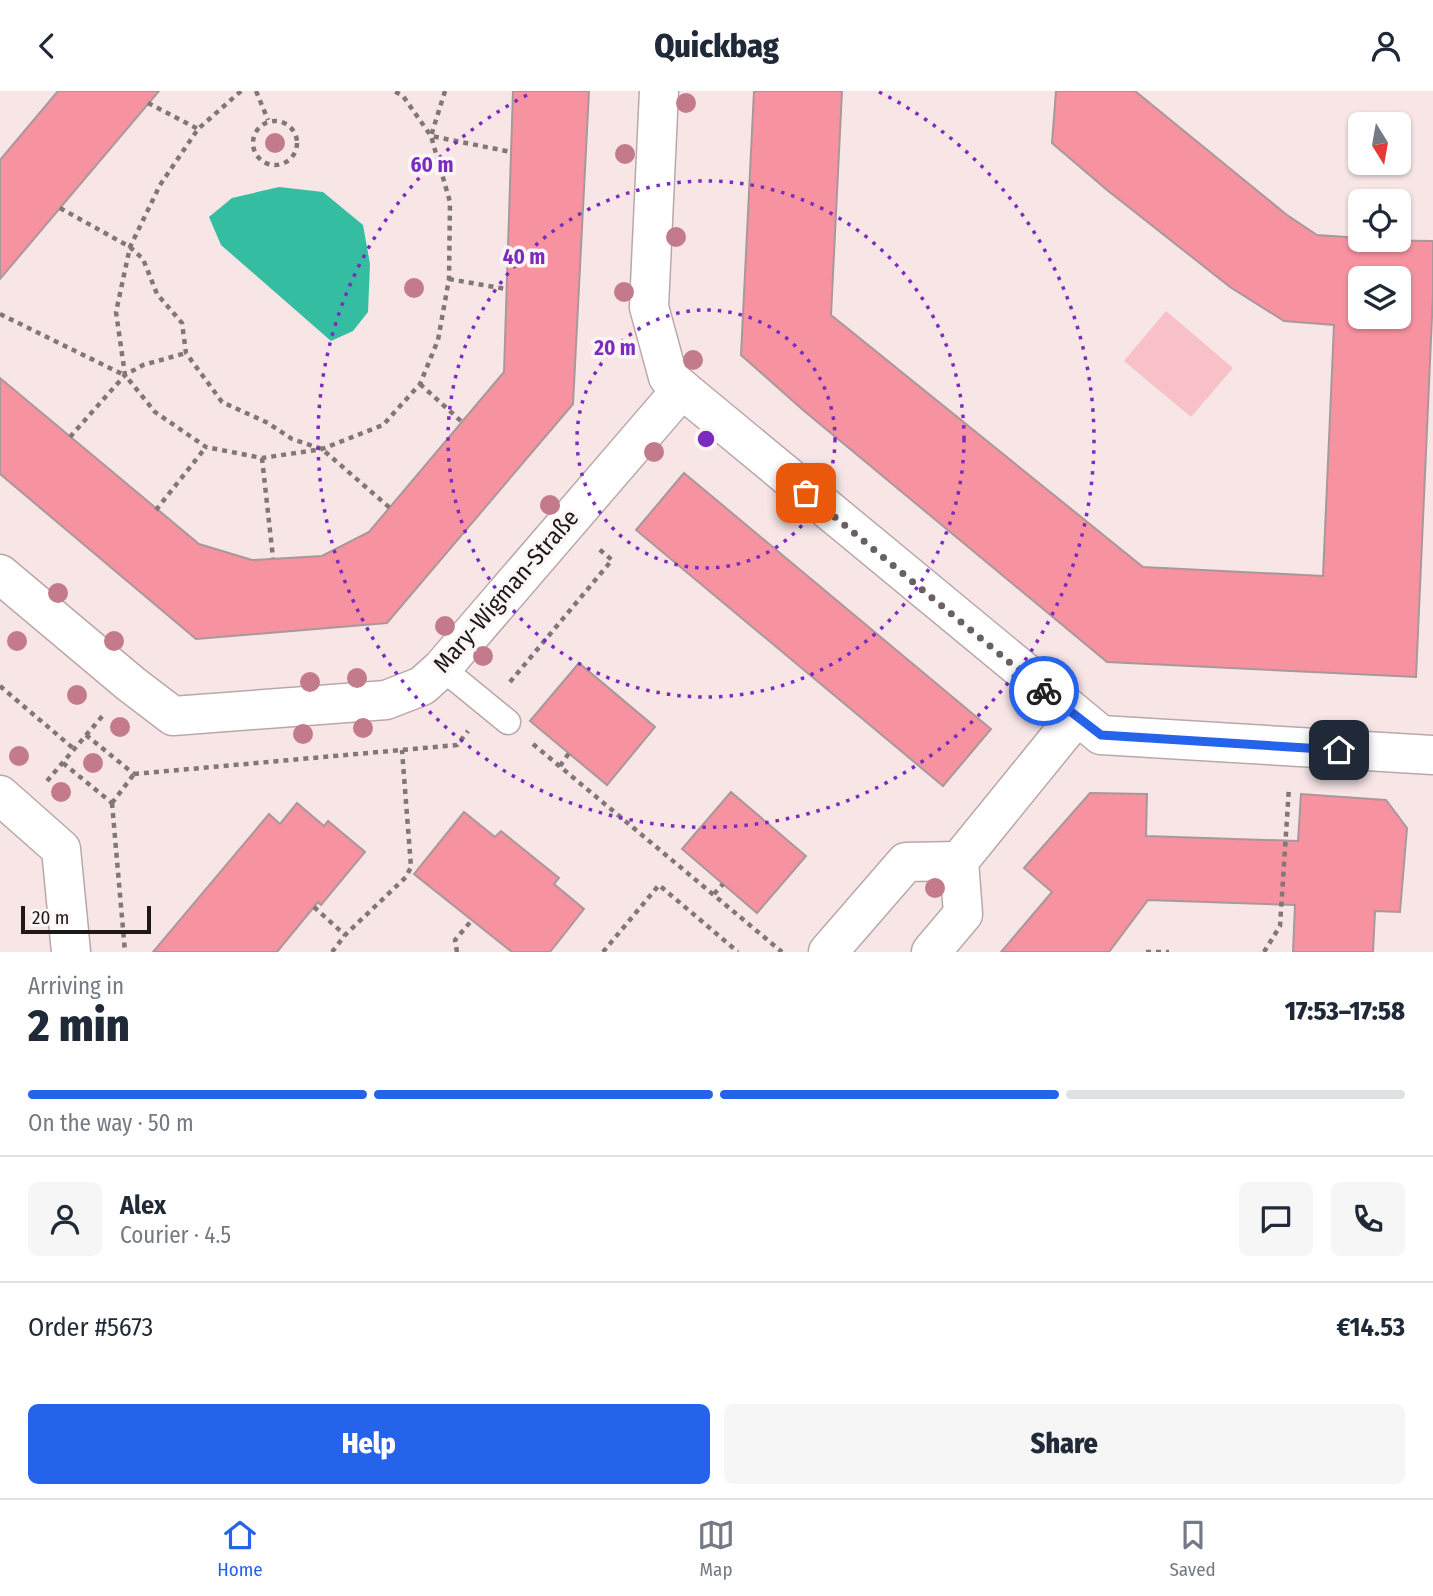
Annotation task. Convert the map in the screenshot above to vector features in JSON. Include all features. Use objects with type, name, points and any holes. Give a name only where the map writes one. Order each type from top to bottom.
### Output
[{"type":"street","points":[[659,91],[649,307],[668,377],[1101,735],[1433,755]]},
{"type":"street","name":"Mary-Wigman-Straße","points":[[0,573],[173,716],[386,700],[422,686],[442,668],[682,389]]},
{"type":"street","points":[[931,952],[963,914],[959,861],[1076,717]]},
{"type":"street","points":[[10,804],[61,849],[71,952]]},
{"type":"street","points":[[828,952],[906,862],[959,861]]},
{"type":"lane","points":[[442,668],[508,722]]},
{"type":"path","points":[[125,375],[116,312],[130,247],[160,185],[198,129],[242,91]]},
{"type":"path","points":[[256,91],[268,120]]},
{"type":"path","points":[[0,314],[125,375],[155,412],[206,447],[262,458],[322,449],[383,425],[420,384],[438,340],[449,279],[450,202],[431,136],[403,96],[394,91]]},
{"type":"path","points":[[431,136],[445,91]]},
{"type":"path","points":[[148,103],[198,129]]},
{"type":"path","points":[[268,120],[284,122],[295,132],[297,148],[289,161],[274,165],[259,159],[252,145],[255,130],[268,120]]},
{"type":"path","points":[[431,136],[511,152]]},
{"type":"path","points":[[60,208],[130,247],[143,259],[157,294],[182,323],[186,353],[222,402],[268,423],[292,439],[322,449],[390,508]]},
{"type":"path","points":[[449,279],[506,289]]},
{"type":"path","points":[[70,437],[125,375],[143,365],[186,353]]},
{"type":"path","points":[[420,384],[462,422]]},
{"type":"path","points":[[156,510],[206,447]]},
{"type":"path","points":[[262,458],[273,558]]},
{"type":"path","points":[[10,804],[63,763],[131,684]]},
{"type":"path","points":[[0,686],[74,749]]},
{"type":"path","points":[[508,722],[782,952]]},
{"type":"path","points":[[86,735],[134,774],[112,803],[125,952]]},
{"type":"path","points":[[1265,952],[1280,926],[1292,748]]},
{"type":"path","points":[[332,952],[345,935],[406,877],[411,867],[401,750]]},
{"type":"path","points":[[560,766],[569,754]]},
{"type":"path","points":[[63,763],[112,803]]},
{"type":"path","points":[[604,952],[659,884],[738,952]]},
{"type":"path","points":[[714,894],[723,884]]},
{"type":"path","points":[[314,907],[345,935]]},
{"type":"path","points":[[457,952],[455,940],[472,920]]},
{"type":"path","points":[[1146,952],[1169,952]]},
{"type":"shaded area","points":[[279,187],[323,192],[363,225],[370,264],[368,312],[353,331],[331,341],[221,245],[209,217],[232,198]]},
{"type":"shaded area","points":[[1166,311],[1233,368],[1191,417],[1124,361]]},
{"type":"building","points":[[58,91],[159,91],[0,279],[0,160]]},
{"type":"building","points":[[513,91],[589,91],[573,404],[387,623],[196,639],[0,474],[0,378],[199,544],[252,560],[322,556],[369,532],[504,372]]},
{"type":"building","points":[[754,91],[842,91],[831,315],[1143,567],[1323,576],[1334,325],[1284,321],[1230,287],[1052,143],[1056,91],[1135,91],[1287,215],[1317,235],[1348,237],[1348,252],[1411,252],[1411,241],[1433,241],[1416,677],[1107,662],[803,410],[741,355]]},
{"type":"building","points":[[684,473],[991,729],[943,786],[636,530]]},
{"type":"building","points":[[579,663],[655,727],[607,785],[530,721]]},
{"type":"building","points":[[731,792],[806,856],[757,913],[682,849]]},
{"type":"building","points":[[1090,793],[1147,794],[1146,836],[1298,841],[1301,794],[1386,800],[1407,828],[1400,912],[1375,911],[1373,952],[1293,952],[1295,905],[1148,900],[1109,952],[1001,952],[1052,892],[1024,868]]},
{"type":"building","points":[[297,803],[324,826],[328,821],[365,852],[321,905],[318,902],[277,952],[153,952],[269,814],[280,824]]},
{"type":"building","points":[[464,812],[495,837],[501,831],[559,878],[554,884],[584,909],[550,952],[512,952],[414,874]]},
{"type":"way so far","points":[[806,493],[1044,691]]},
{"type":"route","points":[[1044,691],[1101,735],[1339,750]]}]
